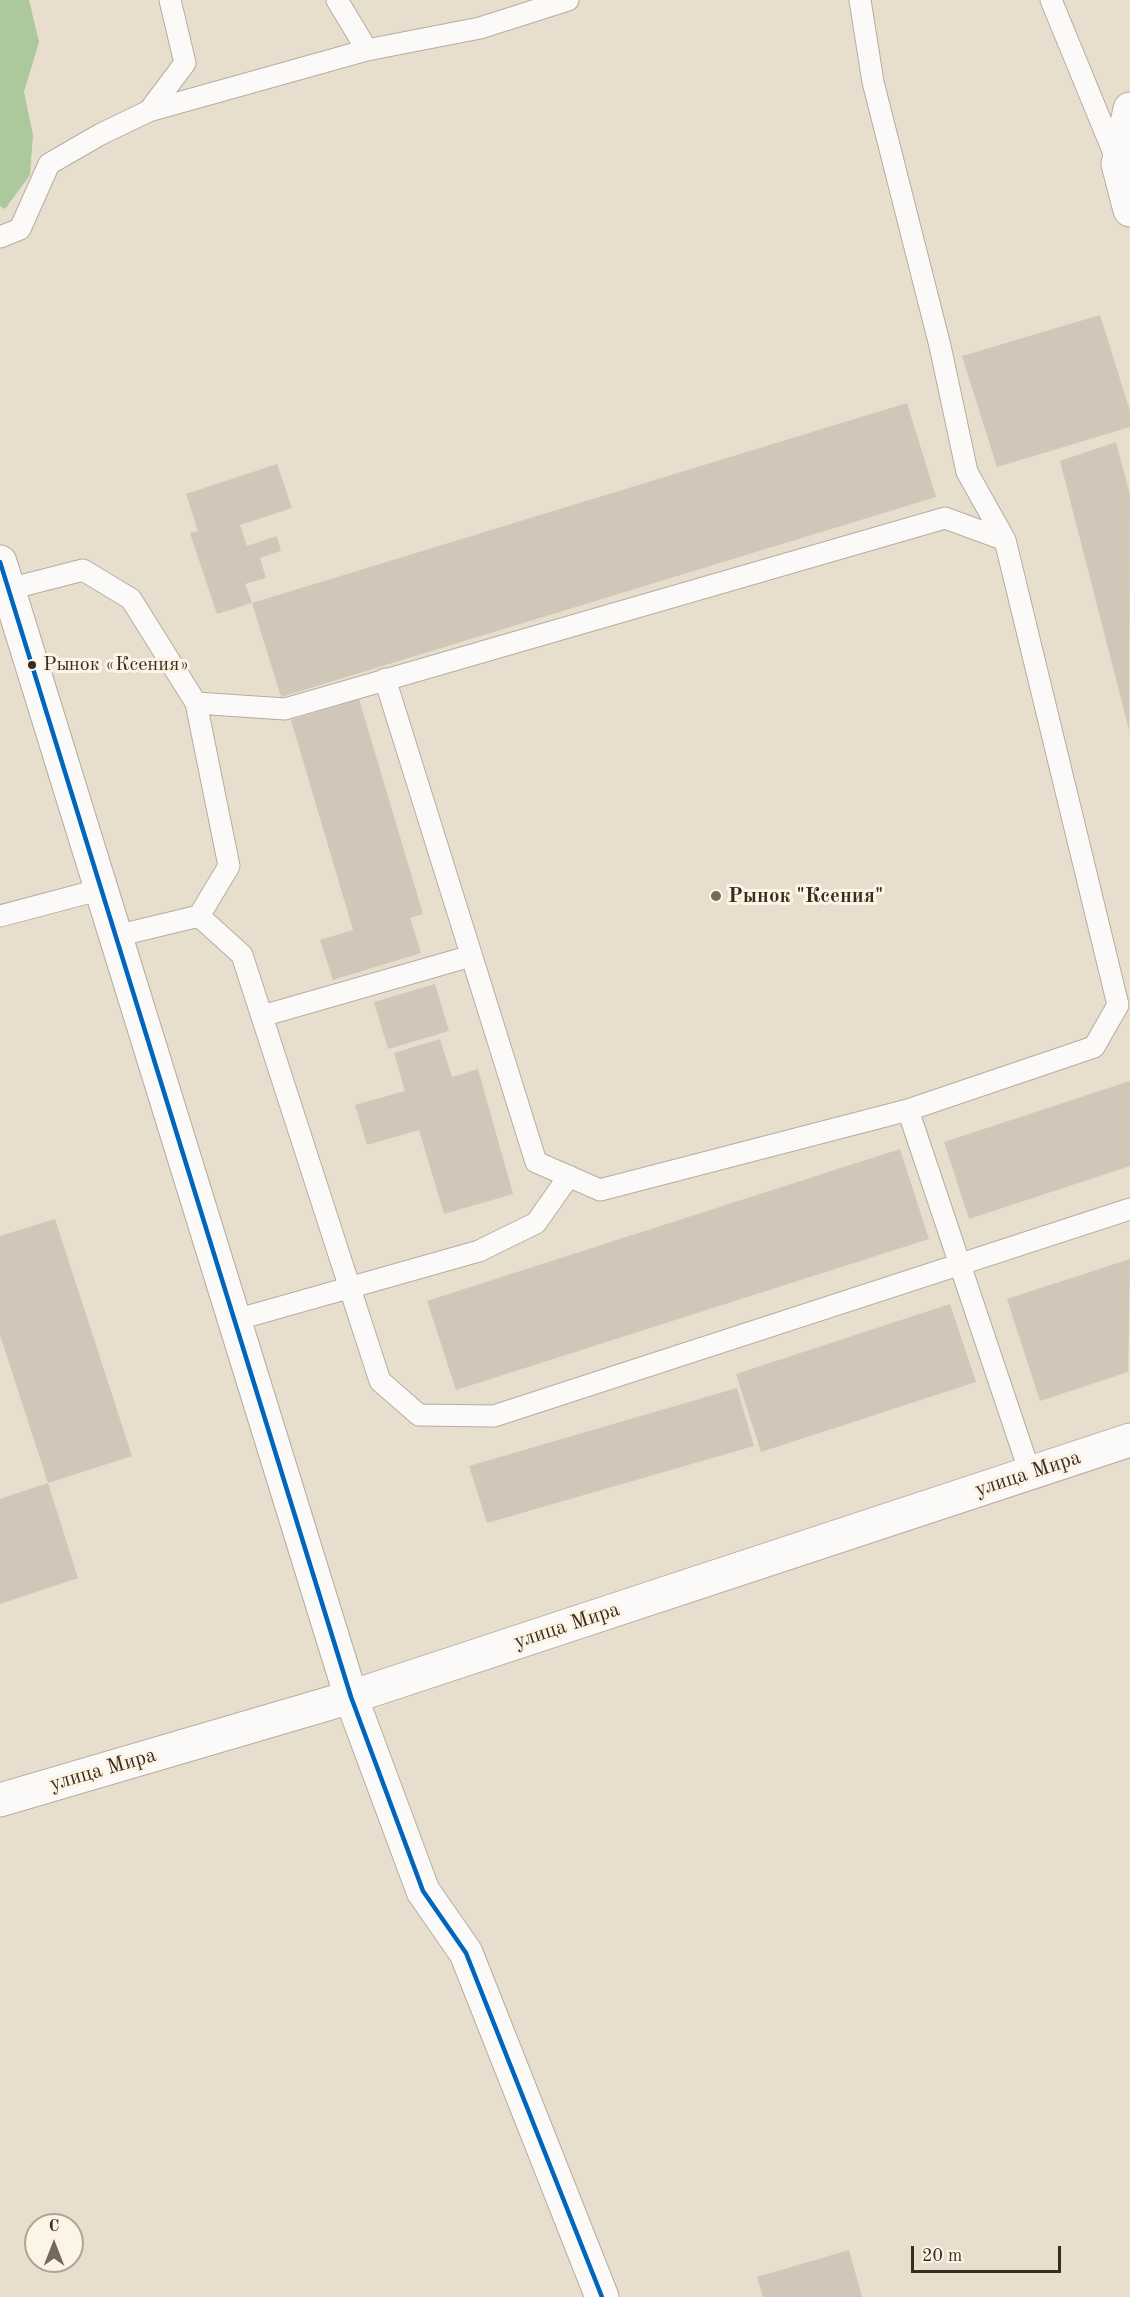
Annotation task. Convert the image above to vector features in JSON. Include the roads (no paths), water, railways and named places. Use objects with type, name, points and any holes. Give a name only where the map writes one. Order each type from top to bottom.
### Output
[{"type":"main road","points":[[1130,109],[1118,164],[1130,210]]},
{"type":"main road","points":[[4,575],[351,1697],[423,1891],[466,1953],[602,2297]]},
{"type":"main road","name":"улица Мира","points":[[0,1800],[351,1697],[1130,1440]]},
{"type":"lane","points":[[149,111],[185,63],[170,0]]},
{"type":"lane","points":[[337,0],[367,50]]},
{"type":"lane","points":[[0,237],[20,229],[49,164],[101,134],[149,111],[367,50],[480,28],[568,0]]},
{"type":"lane","points":[[847,0],[865,28]]},
{"type":"lane","points":[[385,679],[536,1162],[600,1190],[908,1110],[1094,1047],[1118,1005],[1005,540],[967,472],[940,345],[873,82],[861,0]]},
{"type":"lane","points":[[865,28],[874,0]]},
{"type":"lane","points":[[1051,0],[1118,164]]},
{"type":"lane","points":[[196,703],[285,709],[945,518],[1005,540]]},
{"type":"lane","points":[[4,575],[84,570],[131,599],[196,703],[229,866],[199,916],[116,936]]},
{"type":"lane","points":[[0,916],[102,889]]},
{"type":"lane","points":[[199,916],[243,955],[380,1381],[419,1416],[494,1416],[1130,1209]]},
{"type":"lane","points":[[262,1016],[471,956]]},
{"type":"lane","points":[[908,1110],[1030,1473]]},
{"type":"lane","points":[[235,1320],[479,1251],[536,1223],[568,1176]]},
{"type":"place","name":"Рынок «Ксения»","points":[[32,665]]},
{"type":"place","name":"Рынок \"Ксения\"","points":[[716,896]]}]
